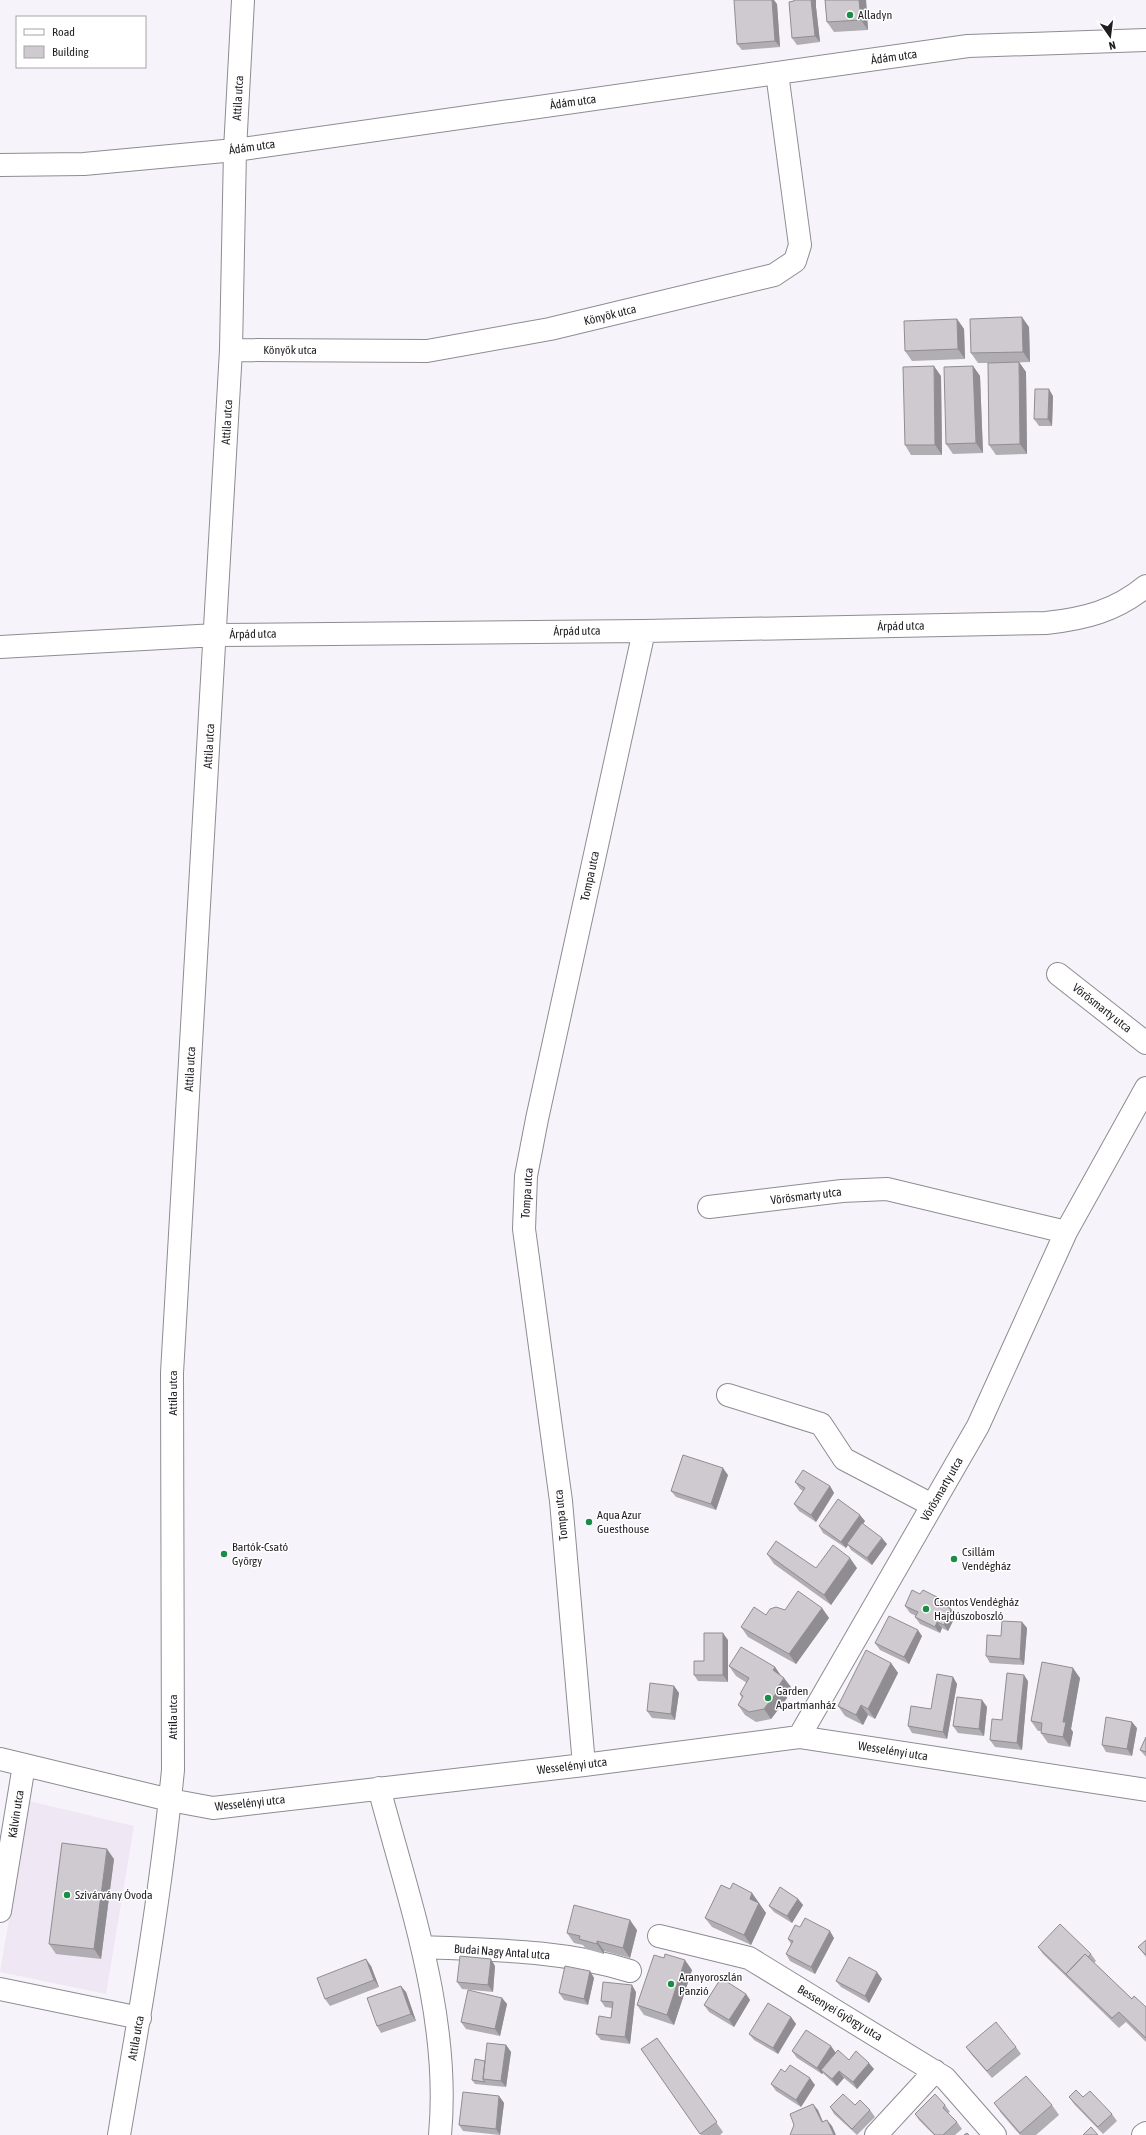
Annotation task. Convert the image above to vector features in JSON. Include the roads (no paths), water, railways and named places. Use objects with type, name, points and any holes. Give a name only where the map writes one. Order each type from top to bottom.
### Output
[{"type":"street","name":"Attila utca","points":[[118,2135],[140,2018],[170,1800],[173,1754],[172,1373],[216,635],[230,350],[235,150],[244,0]]},
{"type":"street","name":"Ádám utca","points":[[0,164],[84,164],[235,150],[968,46],[1146,40]]},
{"type":"street","name":"Könyök utca","points":[[230,350],[427,351],[550,330],[774,275],[795,261],[800,245],[777,73]]},
{"type":"street","name":"Árpád utca","points":[[0,647],[216,635],[1046,623],[1079,620],[1099,614],[1117,607],[1146,586]]},
{"type":"street","name":"Tompa utca","points":[[584,1765],[561,1501],[524,1229],[526,1176],[537,1119],[644,630]]},
{"type":"street","name":"Vörösmarty utca","points":[[1058,974],[1146,1043]]},
{"type":"street","name":"Vörösmarty utca","points":[[799,1737],[978,1426],[1066,1232],[1146,1088]]},
{"type":"street","name":"Vörösmarty utca","points":[[709,1207],[842,1191],[887,1189],[1066,1232]]},
{"type":"street","points":[[728,1395],[821,1424],[844,1459],[932,1505]]},
{"type":"street","name":"Wesselényi utca","points":[[0,1759],[170,1800],[213,1808],[584,1765],[799,1737],[1146,1790]]},
{"type":"street","name":"Kálvin utca","points":[[0,1911],[24,1765]]},
{"type":"street","points":[[379,1788],[422,1947],[439,2031],[441,2073],[440,2135]]},
{"type":"street","name":"Bessenyei György utca","points":[[659,1936],[749,1958],[945,2078],[995,2135]]},
{"type":"street","name":"Budai Nagy Antal utca","points":[[422,1947],[532,1952],[616,1966],[630,1971]]},
{"type":"street","points":[[0,1989],[140,2018]]},
{"type":"street","points":[[876,2135],[935,2072]]},
{"type":"place","name":"Alladyn","points":[[850,15]]},
{"type":"place","name":"Aqua Azur Guesthouse","points":[[589,1522]]},
{"type":"place","name":"Bartók-Csató György","points":[[224,1554]]},
{"type":"place","name":"Csillám Vendégház","points":[[954,1559]]},
{"type":"place","name":"Csontos Vendégház Hajdúszoboszló","points":[[926,1609]]},
{"type":"place","name":"Garden Apartmanház","points":[[768,1698]]},
{"type":"place","name":"Szivárvány Óvoda","points":[[67,1895]]},
{"type":"place","name":"Aranyoroszlán Panzió","points":[[671,1984]]}]
